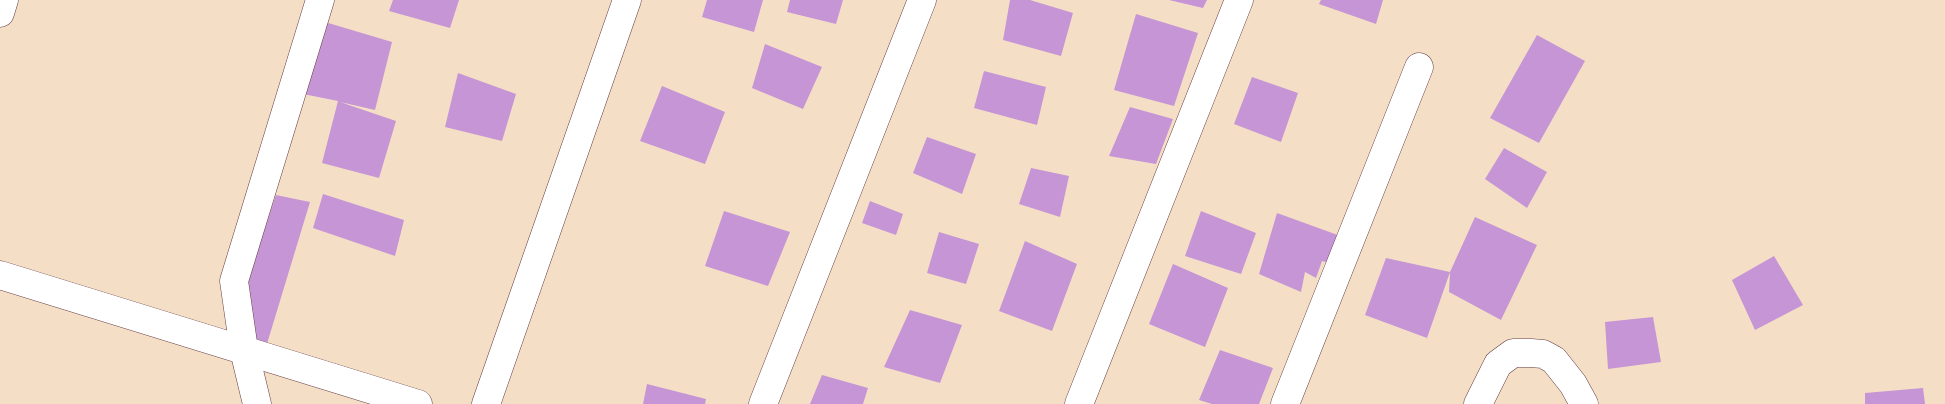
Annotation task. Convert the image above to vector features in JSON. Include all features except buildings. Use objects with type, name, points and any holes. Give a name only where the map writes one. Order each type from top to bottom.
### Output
[{"type":"street","points":[[0,12],[4,0]]},
{"type":"street","points":[[257,404],[244,350],[234,281],[320,0]]},
{"type":"street","points":[[486,404],[627,0]]},
{"type":"street","points":[[763,404],[922,0]]},
{"type":"street","points":[[1079,404],[1239,0]]},
{"type":"street","points":[[1285,404],[1419,67]]},
{"type":"street","points":[[0,275],[418,404]]},
{"type":"street","points":[[1478,404],[1498,364],[1513,353],[1531,353],[1543,354],[1554,360],[1573,384],[1584,404]]}]
